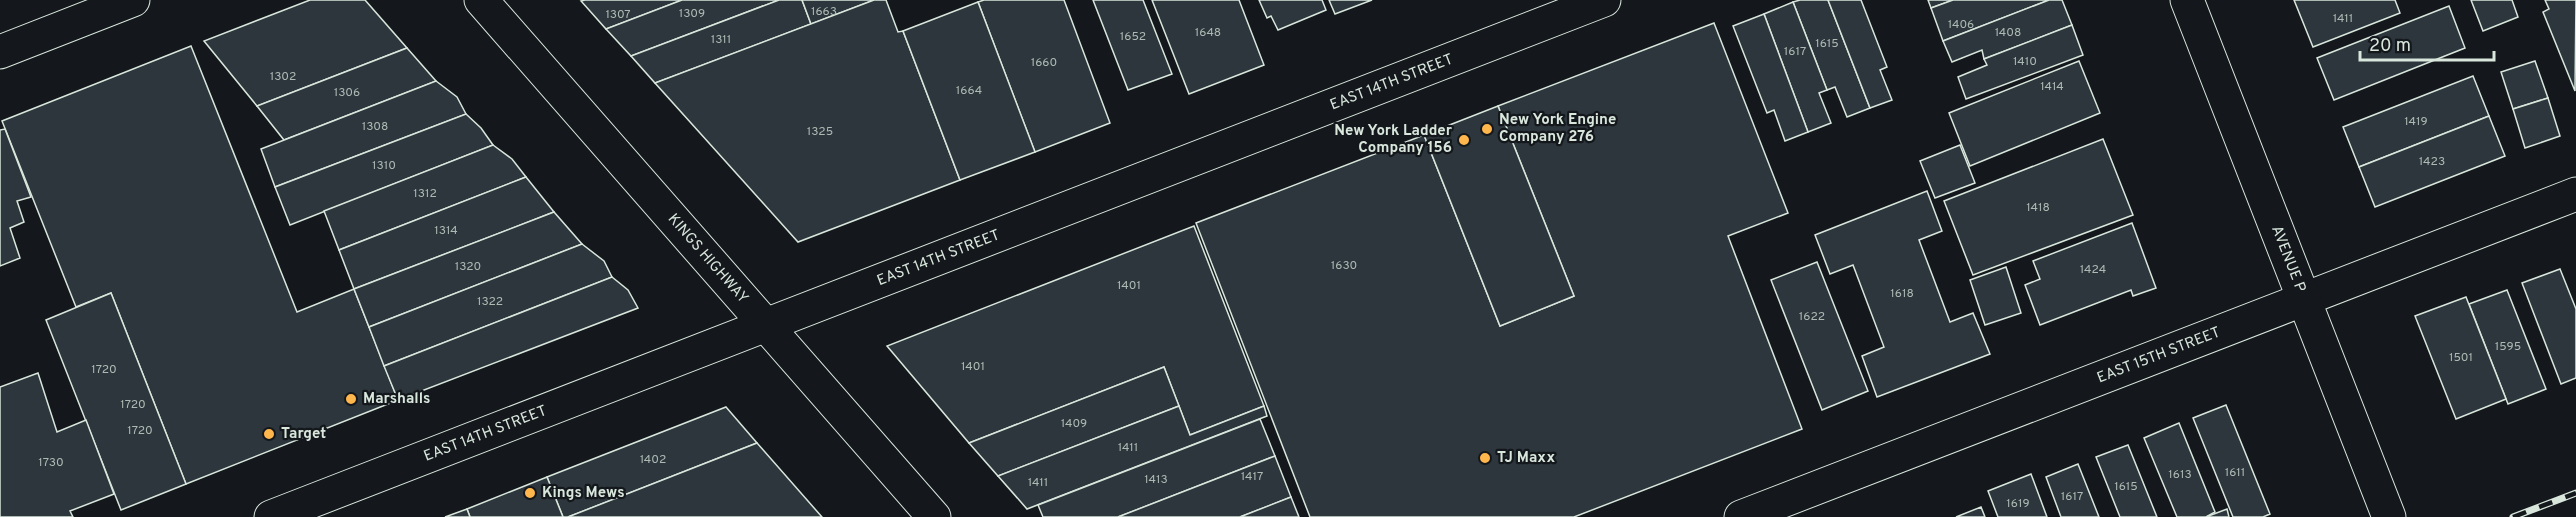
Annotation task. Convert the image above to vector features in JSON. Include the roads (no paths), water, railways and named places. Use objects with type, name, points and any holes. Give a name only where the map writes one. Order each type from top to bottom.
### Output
[{"type":"street","points":[[0,52],[133,0]]},
{"type":"street","name":"KINGS HIGHWAY","points":[[481,0],[934,517]]},
{"type":"street","name":"EAST 14TH STREET","points":[[271,517],[1604,0]]},
{"type":"street","name":"AVENUE P","points":[[2187,0],[2389,517]]},
{"type":"street","name":"EAST 15TH STREET","points":[[1741,517],[2576,194]]},
{"type":"railway","points":[[2513,517],[2576,493]]},
{"type":"place","name":"New York Engine Company 276","points":[[1487,129]]},
{"type":"place","name":"New York Ladder Company 156","points":[[1464,140]]},
{"type":"place","name":"Marshalls","points":[[351,399]]},
{"type":"place","name":"Target","points":[[269,434]]},
{"type":"place","name":"TJ Maxx","points":[[1485,458]]},
{"type":"place","name":"Kings Mews","points":[[530,493]]}]
